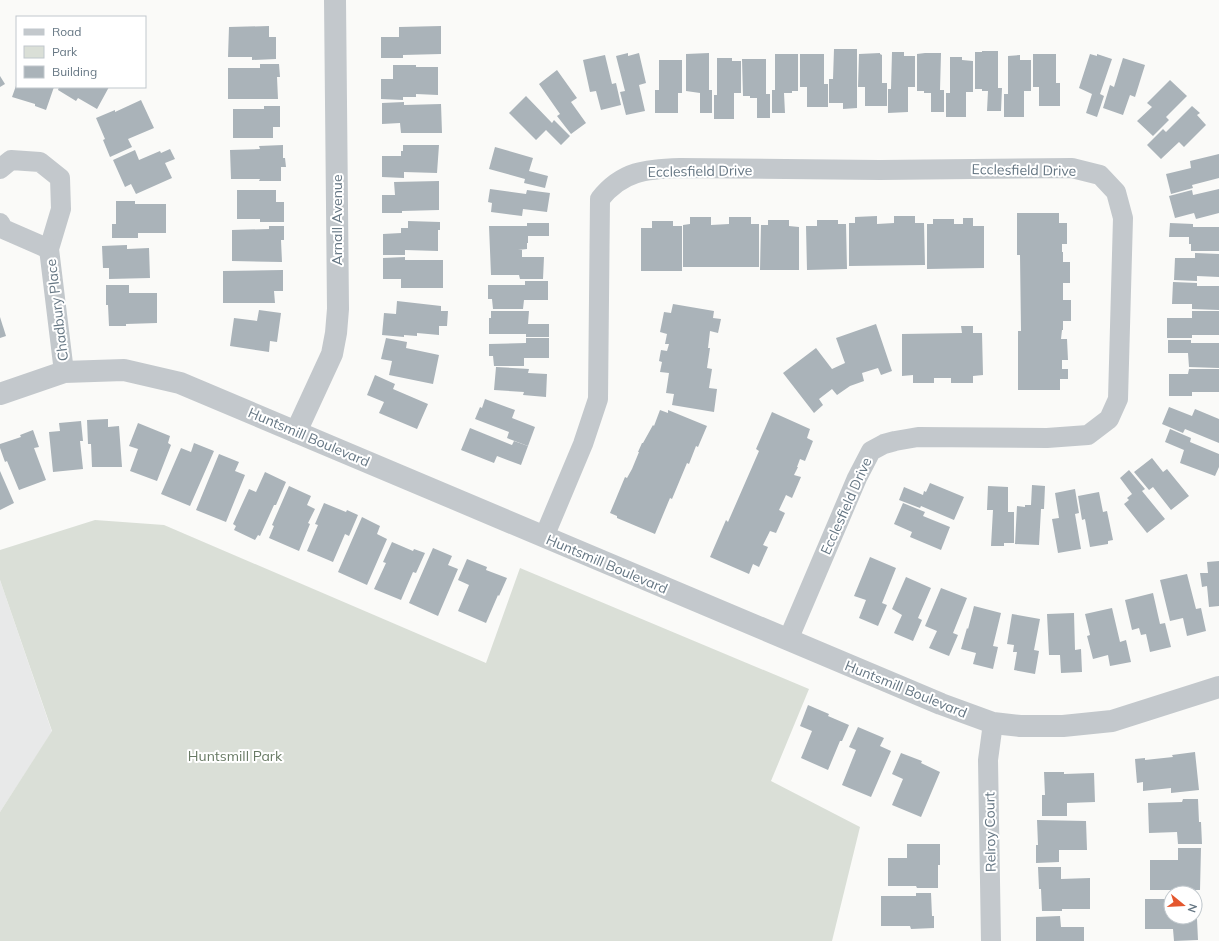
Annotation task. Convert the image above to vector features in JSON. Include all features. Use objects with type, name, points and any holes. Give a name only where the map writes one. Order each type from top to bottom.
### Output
[{"type":"street","name":"Arnall Avenue","points":[[296,432],[332,354],[336,333],[338,309],[336,0]]},
{"type":"street","name":"Chadbury Place","points":[[0,169],[11,160],[40,162],[60,178],[61,209],[49,249],[64,372]]},
{"type":"street","name":"Ecclesfield Drive","points":[[544,537],[583,444],[598,399],[600,199],[607,190],[620,180],[635,173],[680,168],[888,170],[1072,168],[1100,175],[1116,192],[1123,218],[1118,399],[1109,419],[1088,435],[1047,438],[918,437],[884,444],[871,451],[857,478],[788,640]]},
{"type":"street","name":"Chadbury Place","points":[[0,223],[3,229],[49,249]]},
{"type":"street","name":"Huntsmill Boulevard","points":[[0,394],[64,372],[124,370],[180,383],[940,704],[993,723],[1020,726],[1063,726],[1112,721],[1219,687]]},
{"type":"street","name":"Relroy Court","points":[[992,941],[988,760],[993,723]]},
{"type":"shaded area","points":[[0,580],[52,732],[0,812]]},
{"type":"green space","name":"Huntsmill Park","points":[[95,520],[164,525],[486,663],[520,568],[809,689],[771,781],[860,827],[832,941],[0,941],[0,812],[52,731],[0,580],[0,550]]},
{"type":"building","points":[[269,26],[269,37],[276,37],[276,59],[252,60],[252,57],[228,57],[229,27]]},
{"type":"building","points":[[441,26],[441,54],[403,55],[403,58],[381,58],[381,37],[399,37],[399,27]]},
{"type":"building","points":[[834,49],[857,49],[857,108],[843,109],[843,103],[829,103],[829,79],[833,79]]},
{"type":"building","points":[[998,51],[998,88],[1002,88],[1001,111],[987,111],[988,91],[975,89],[975,52]]},
{"type":"building","points":[[892,52],[904,52],[904,56],[915,56],[915,87],[908,87],[908,112],[888,113],[888,89],[891,89]]},
{"type":"building","points":[[628,53],[628,56],[639,53],[646,83],[639,85],[645,111],[626,115],[620,92],[625,91],[616,56]]},
{"type":"building","points":[[709,53],[709,90],[712,90],[712,113],[700,113],[700,93],[686,91],[686,54]]},
{"type":"building","points":[[880,53],[882,55],[882,83],[887,83],[887,106],[865,106],[865,87],[858,87],[859,54]]},
{"type":"building","points":[[941,53],[940,90],[944,90],[944,112],[931,112],[931,93],[917,91],[917,54]]},
{"type":"building","points":[[775,54],[798,54],[798,91],[784,93],[785,113],[772,113],[772,90],[775,90]]},
{"type":"building","points":[[800,54],[824,54],[824,84],[828,84],[828,107],[807,107],[807,87],[800,87]]},
{"type":"building","points":[[1033,54],[1056,54],[1056,83],[1060,83],[1060,106],[1039,106],[1039,87],[1033,87]]},
{"type":"building","points":[[1090,54],[1097,56],[1097,54],[1112,59],[1100,94],[1104,96],[1097,117],[1086,113],[1092,94],[1079,88]]},
{"type":"building","points":[[605,55],[612,84],[616,83],[621,105],[601,110],[596,91],[590,92],[583,60]]},
{"type":"building","points":[[1020,55],[1020,60],[1031,60],[1031,91],[1024,91],[1024,117],[1004,117],[1004,94],[1008,94],[1008,56]]},
{"type":"building","points":[[950,57],[962,57],[962,60],[973,61],[973,92],[966,92],[966,117],[946,117],[946,93],[950,93]]},
{"type":"building","points":[[717,58],[732,58],[732,61],[741,61],[741,93],[734,93],[734,119],[714,119],[714,95],[717,95]]},
{"type":"building","points":[[1123,58],[1145,65],[1135,97],[1130,95],[1123,115],[1103,108],[1110,85],[1114,87]]},
{"type":"building","points":[[742,59],[766,59],[766,94],[770,94],[770,118],[757,118],[757,98],[743,96]]},
{"type":"building","points":[[659,60],[682,60],[682,93],[678,93],[678,113],[655,113],[655,90],[659,90]]},
{"type":"building","points":[[260,64],[279,64],[280,77],[277,77],[278,99],[228,99],[228,68],[260,68]]},
{"type":"building","points":[[393,65],[438,67],[438,95],[416,94],[416,97],[403,97],[403,100],[381,99],[381,79],[393,79]]},
{"type":"building","points":[[557,70],[577,98],[571,102],[586,123],[571,134],[557,116],[560,114],[539,84]]},
{"type":"building","points":[[0,76],[5,84],[0,87]]},
{"type":"building","points":[[1170,80],[1187,96],[1166,117],[1169,120],[1153,136],[1137,121],[1152,107],[1147,103]]},
{"type":"building","points":[[16,86],[16,88],[54,88],[46,110],[35,106],[35,104],[12,97]]},
{"type":"building","points":[[59,88],[108,88],[97,109],[78,98],[76,101],[58,90]]},
{"type":"building","points":[[526,96],[552,123],[554,120],[570,136],[561,145],[546,130],[536,140],[509,113]]},
{"type":"building","points":[[141,100],[154,128],[128,139],[132,147],[110,157],[103,140],[105,139],[96,118],[115,110],[115,112]]},
{"type":"building","points":[[404,102],[404,105],[441,104],[442,133],[401,133],[400,123],[382,124],[382,103]]},
{"type":"building","points":[[264,106],[280,106],[280,127],[273,127],[273,138],[233,138],[233,109],[264,109]]},
{"type":"building","points":[[1192,106],[1200,113],[1197,115],[1206,125],[1184,147],[1179,142],[1161,159],[1147,145],[1163,129],[1166,132]]},
{"type":"building","points":[[283,145],[283,158],[285,158],[286,167],[281,167],[281,181],[231,179],[230,150],[260,149],[259,146]]},
{"type":"building","points":[[403,145],[439,145],[437,173],[404,172],[404,178],[382,177],[382,156],[401,156]]},
{"type":"building","points":[[495,147],[533,158],[529,171],[548,176],[545,188],[524,183],[525,179],[489,169]]},
{"type":"building","points":[[170,149],[175,159],[165,163],[172,178],[136,194],[131,184],[125,187],[113,160],[135,150],[139,160],[160,151],[161,153]]},
{"type":"building","points":[[1219,154],[1219,178],[1192,185],[1193,188],[1171,194],[1166,174],[1191,168],[1190,161]]},
{"type":"building","points":[[439,181],[439,210],[382,213],[382,195],[395,195],[394,182]]},
{"type":"building","points":[[490,189],[526,194],[527,190],[550,193],[547,212],[523,209],[522,216],[491,212],[492,203],[488,202]]},
{"type":"building","points":[[1219,189],[1219,213],[1196,219],[1194,213],[1175,218],[1169,196],[1192,190],[1193,195]]},
{"type":"building","points":[[237,190],[276,190],[276,202],[284,202],[284,222],[260,222],[260,219],[237,219]]},
{"type":"building","points":[[116,201],[135,201],[135,204],[166,204],[166,233],[138,233],[138,238],[112,238],[112,224],[116,224]]},
{"type":"building","points":[[1017,213],[1059,213],[1059,223],[1067,223],[1067,244],[1062,244],[1062,252],[1063,262],[1070,262],[1070,283],[1063,283],[1063,300],[1071,300],[1071,321],[1063,321],[1061,339],[1067,339],[1068,360],[1062,360],[1062,369],[1068,369],[1068,379],[1060,379],[1060,390],[1018,390],[1018,331],[1021,331],[1020,255],[1017,255]]},
{"type":"building","points":[[877,216],[877,224],[894,223],[894,216],[915,216],[915,223],[924,223],[925,265],[849,266],[849,223],[855,223],[855,217]]},
{"type":"building","points":[[690,217],[711,217],[711,225],[729,224],[729,217],[751,217],[751,224],[759,224],[759,267],[683,267],[683,225],[690,224]]},
{"type":"building","points":[[963,218],[973,218],[973,226],[984,226],[984,268],[927,269],[927,224],[933,224],[933,219],[954,219],[954,224],[963,224]]},
{"type":"building","points":[[768,220],[789,220],[789,226],[799,227],[799,270],[760,270],[761,225],[768,225]]},
{"type":"building","points":[[817,220],[838,220],[838,224],[846,224],[847,269],[807,270],[806,226],[817,226]]},
{"type":"building","points":[[408,221],[440,222],[440,230],[438,230],[438,251],[405,250],[405,255],[383,255],[383,234],[401,233],[401,228],[408,228]]},
{"type":"building","points":[[652,221],[673,221],[673,226],[682,226],[682,271],[641,271],[641,228],[652,228]]},
{"type":"building","points":[[527,223],[549,223],[549,236],[528,236],[527,249],[518,250],[522,250],[522,257],[544,257],[543,279],[520,279],[519,275],[491,275],[489,226],[527,226]]},
{"type":"building","points":[[1170,223],[1193,224],[1193,227],[1219,227],[1219,251],[1191,251],[1189,237],[1169,237]]},
{"type":"building","points":[[269,226],[284,226],[284,240],[281,240],[282,262],[232,261],[232,230],[269,229]]},
{"type":"building","points":[[127,245],[127,249],[149,248],[150,278],[109,279],[109,268],[103,268],[102,246]]},
{"type":"building","points":[[1195,253],[1219,254],[1219,277],[1197,276],[1197,281],[1174,280],[1175,258],[1195,258]]},
{"type":"building","points":[[405,257],[405,260],[443,260],[443,288],[401,288],[401,279],[383,279],[383,258]]},
{"type":"building","points":[[283,270],[283,291],[274,291],[275,303],[223,303],[223,271]]},
{"type":"building","points":[[525,281],[548,281],[548,300],[524,300],[523,309],[493,309],[492,299],[488,299],[488,285],[525,285]]},
{"type":"building","points":[[1173,282],[1197,283],[1197,286],[1219,286],[1219,310],[1192,309],[1192,304],[1172,304]]},
{"type":"building","points":[[106,285],[129,285],[129,293],[157,293],[157,323],[109,326],[108,305],[106,305]]},
{"type":"building","points":[[397,301],[441,306],[441,311],[448,311],[447,326],[439,326],[439,335],[417,333],[417,336],[404,335],[404,337],[382,335],[384,313],[396,314]]},
{"type":"building","points":[[673,304],[714,311],[713,318],[721,319],[718,333],[710,331],[708,348],[710,348],[707,368],[712,369],[709,388],[717,389],[714,412],[672,405],[674,394],[666,393],[669,373],[660,372],[662,362],[659,361],[661,350],[667,351],[669,344],[665,344],[667,334],[660,332],[664,312],[671,313]]},
{"type":"building","points":[[259,310],[281,313],[277,342],[270,341],[269,352],[230,346],[234,318],[257,321]]},
{"type":"building","points":[[491,311],[529,311],[528,324],[549,324],[549,337],[526,337],[526,334],[489,334],[489,318],[491,318]]},
{"type":"building","points":[[1192,311],[1219,311],[1219,335],[1192,335],[1192,338],[1167,338],[1167,318],[1192,318]]},
{"type":"building","points":[[0,317],[6,336],[0,338]]},
{"type":"building","points":[[876,324],[892,371],[881,375],[878,368],[862,373],[864,381],[850,386],[837,395],[832,389],[819,399],[823,405],[814,413],[783,373],[816,348],[832,369],[845,363],[836,338]]},
{"type":"building","points":[[961,326],[973,326],[973,333],[982,333],[983,375],[973,376],[973,383],[951,383],[951,378],[934,378],[934,383],[913,383],[913,375],[902,376],[902,334],[962,333]]},
{"type":"building","points":[[386,338],[407,342],[406,348],[439,355],[433,384],[389,375],[392,361],[381,359]]},
{"type":"building","points":[[526,338],[549,338],[549,358],[524,358],[524,366],[494,366],[493,356],[489,356],[489,344],[526,343]]},
{"type":"building","points":[[1168,340],[1191,340],[1191,343],[1219,343],[1219,368],[1189,367],[1188,353],[1168,353]]},
{"type":"building","points":[[496,367],[529,369],[528,373],[547,374],[546,397],[523,395],[524,392],[494,390]]},
{"type":"building","points":[[1189,369],[1219,369],[1219,392],[1192,392],[1192,396],[1169,396],[1169,374],[1188,374]]},
{"type":"building","points":[[375,375],[395,384],[393,389],[428,404],[417,429],[379,413],[384,402],[367,395]]},
{"type":"building","points":[[485,399],[515,410],[512,418],[535,427],[528,446],[507,438],[509,432],[475,419],[480,407],[482,408]]},
{"type":"building","points":[[1169,407],[1192,416],[1195,409],[1219,419],[1219,443],[1185,429],[1183,433],[1162,424]]},
{"type":"building","points":[[660,410],[668,413],[668,410],[707,426],[698,447],[696,446],[689,464],[687,463],[672,499],[670,498],[655,534],[617,518],[617,516],[610,513],[625,477],[627,478],[632,469],[642,443],[653,425],[654,426]]},
{"type":"building","points":[[772,412],[810,429],[807,438],[813,441],[805,461],[800,459],[794,475],[801,477],[792,498],[786,495],[779,510],[785,513],[776,533],[770,531],[763,545],[768,547],[759,567],[753,564],[749,574],[710,557],[726,520],[728,522],[759,451],[756,449]]},
{"type":"building","points":[[108,419],[108,427],[119,426],[122,467],[92,467],[91,444],[88,444],[87,420]]},
{"type":"building","points":[[81,421],[83,441],[80,441],[83,469],[53,472],[49,432],[60,431],[59,423]]},
{"type":"building","points":[[138,423],[170,436],[168,443],[171,445],[157,481],[130,471],[138,449],[129,446]]},
{"type":"building","points":[[470,428],[512,445],[514,441],[528,446],[521,465],[497,456],[494,463],[461,450]]},
{"type":"building","points":[[1170,429],[1191,438],[1190,442],[1219,454],[1219,467],[1215,476],[1180,463],[1184,450],[1165,442]]},
{"type":"building","points":[[33,430],[39,447],[34,448],[46,480],[19,490],[7,461],[5,462],[0,444],[21,437],[20,435]]},
{"type":"building","points":[[194,443],[214,451],[190,506],[161,494],[181,448],[191,452]]},
{"type":"building","points":[[219,454],[239,462],[235,471],[245,475],[226,522],[196,510]]},
{"type":"building","points":[[1152,458],[1163,472],[1167,469],[1189,496],[1171,510],[1153,487],[1149,490],[1134,472]]},
{"type":"building","points":[[1129,470],[1145,489],[1142,491],[1165,519],[1147,533],[1124,504],[1129,500],[1127,498],[1132,494],[1120,478]]},
{"type":"building","points":[[0,471],[14,503],[0,510]]},
{"type":"building","points":[[265,472],[286,482],[260,536],[258,535],[255,540],[234,530],[236,526],[233,524],[249,489],[256,492]]},
{"type":"building","points":[[930,483],[964,497],[954,520],[921,506],[920,508],[899,500],[904,487],[923,495]]},
{"type":"building","points":[[1032,485],[1045,486],[1044,509],[1041,509],[1039,545],[1015,544],[1017,506],[1025,507],[1025,505],[1031,505]]},
{"type":"building","points":[[289,486],[311,496],[307,505],[315,509],[308,523],[310,524],[299,551],[269,538],[274,526],[272,525]]},
{"type":"building","points":[[988,486],[1008,487],[1008,512],[1014,512],[1014,543],[1004,543],[1004,546],[991,546],[993,510],[987,510]]},
{"type":"building","points":[[1075,489],[1079,513],[1075,514],[1081,549],[1058,553],[1052,519],[1059,518],[1055,493]]},
{"type":"building","points":[[1099,492],[1103,512],[1107,511],[1113,540],[1108,541],[1108,544],[1090,547],[1085,519],[1082,520],[1078,496]]},
{"type":"building","points":[[324,503],[358,515],[349,536],[345,534],[333,562],[307,551],[318,525],[315,524]]},
{"type":"building","points":[[903,503],[925,512],[923,516],[950,527],[941,550],[910,537],[912,532],[894,524]]},
{"type":"building","points":[[362,517],[380,526],[377,534],[387,539],[367,585],[338,572]]},
{"type":"building","points":[[392,542],[413,551],[414,549],[425,553],[416,573],[413,572],[401,600],[374,589],[386,563],[383,562]]},
{"type":"building","points":[[433,548],[452,556],[448,565],[458,569],[438,616],[409,603]]},
{"type":"building","points":[[870,557],[896,568],[882,603],[887,605],[878,626],[859,618],[866,600],[854,596]]},
{"type":"building","points":[[467,559],[487,567],[486,570],[507,578],[486,623],[458,611],[469,585],[458,580]]},
{"type":"building","points":[[1219,561],[1219,606],[1209,607],[1207,586],[1202,587],[1200,573],[1208,573],[1207,562]]},
{"type":"building","points":[[1187,574],[1196,609],[1201,608],[1206,631],[1187,636],[1183,618],[1170,621],[1160,580]]},
{"type":"building","points":[[906,577],[931,588],[918,618],[922,620],[913,641],[894,633],[902,615],[892,609]]},
{"type":"building","points":[[941,588],[967,598],[953,633],[958,635],[949,656],[929,648],[937,631],[925,626]]},
{"type":"building","points":[[1153,593],[1160,624],[1165,623],[1171,647],[1150,652],[1146,634],[1141,635],[1139,628],[1132,630],[1125,600]]},
{"type":"building","points":[[974,606],[1001,613],[993,646],[998,647],[993,669],[973,664],[976,653],[961,649]]},
{"type":"building","points":[[1112,608],[1120,642],[1126,640],[1131,662],[1110,666],[1108,655],[1093,659],[1087,636],[1090,635],[1085,614]]},
{"type":"building","points":[[1074,613],[1075,650],[1081,649],[1082,672],[1061,673],[1060,655],[1049,655],[1047,614]]},
{"type":"building","points":[[1012,614],[1040,619],[1034,650],[1039,651],[1035,674],[1014,670],[1017,652],[1013,652],[1014,645],[1007,644]]},
{"type":"building","points":[[808,705],[849,725],[842,741],[840,741],[828,770],[801,758],[812,731],[800,726]]},
{"type":"building","points":[[858,727],[884,738],[880,746],[891,751],[871,797],[842,785],[856,750],[849,747]]},
{"type":"building","points":[[1195,752],[1199,790],[1171,793],[1171,788],[1143,791],[1143,782],[1137,783],[1135,759],[1145,758],[1145,760],[1173,757],[1172,755]]},
{"type":"building","points":[[901,753],[922,761],[921,763],[940,772],[921,817],[892,805],[903,779],[892,774]]},
{"type":"building","points":[[1044,772],[1064,772],[1064,774],[1094,773],[1095,802],[1067,803],[1067,816],[1042,816],[1042,795],[1045,795]]},
{"type":"building","points":[[1183,799],[1198,799],[1202,844],[1178,844],[1177,832],[1149,833],[1148,803],[1182,802]]},
{"type":"building","points":[[1037,820],[1086,821],[1087,850],[1059,850],[1059,862],[1036,863],[1036,845],[1038,845]]},
{"type":"building","points":[[907,844],[940,844],[938,888],[888,886],[888,858],[907,858]]},
{"type":"building","points":[[1178,848],[1201,848],[1200,885],[1163,885],[1163,890],[1150,890],[1150,860],[1178,860]]},
{"type":"building","points":[[1038,867],[1061,867],[1061,879],[1090,878],[1090,909],[1042,911]]},
{"type":"building","points":[[916,893],[931,893],[934,928],[911,929],[910,926],[881,926],[881,896],[916,896]]},
{"type":"building","points":[[1145,899],[1163,899],[1163,925],[1197,925],[1198,940],[1174,941],[1173,929],[1145,929]]},
{"type":"building","points":[[1060,916],[1061,927],[1084,927],[1084,941],[1036,941],[1036,917]]}]
